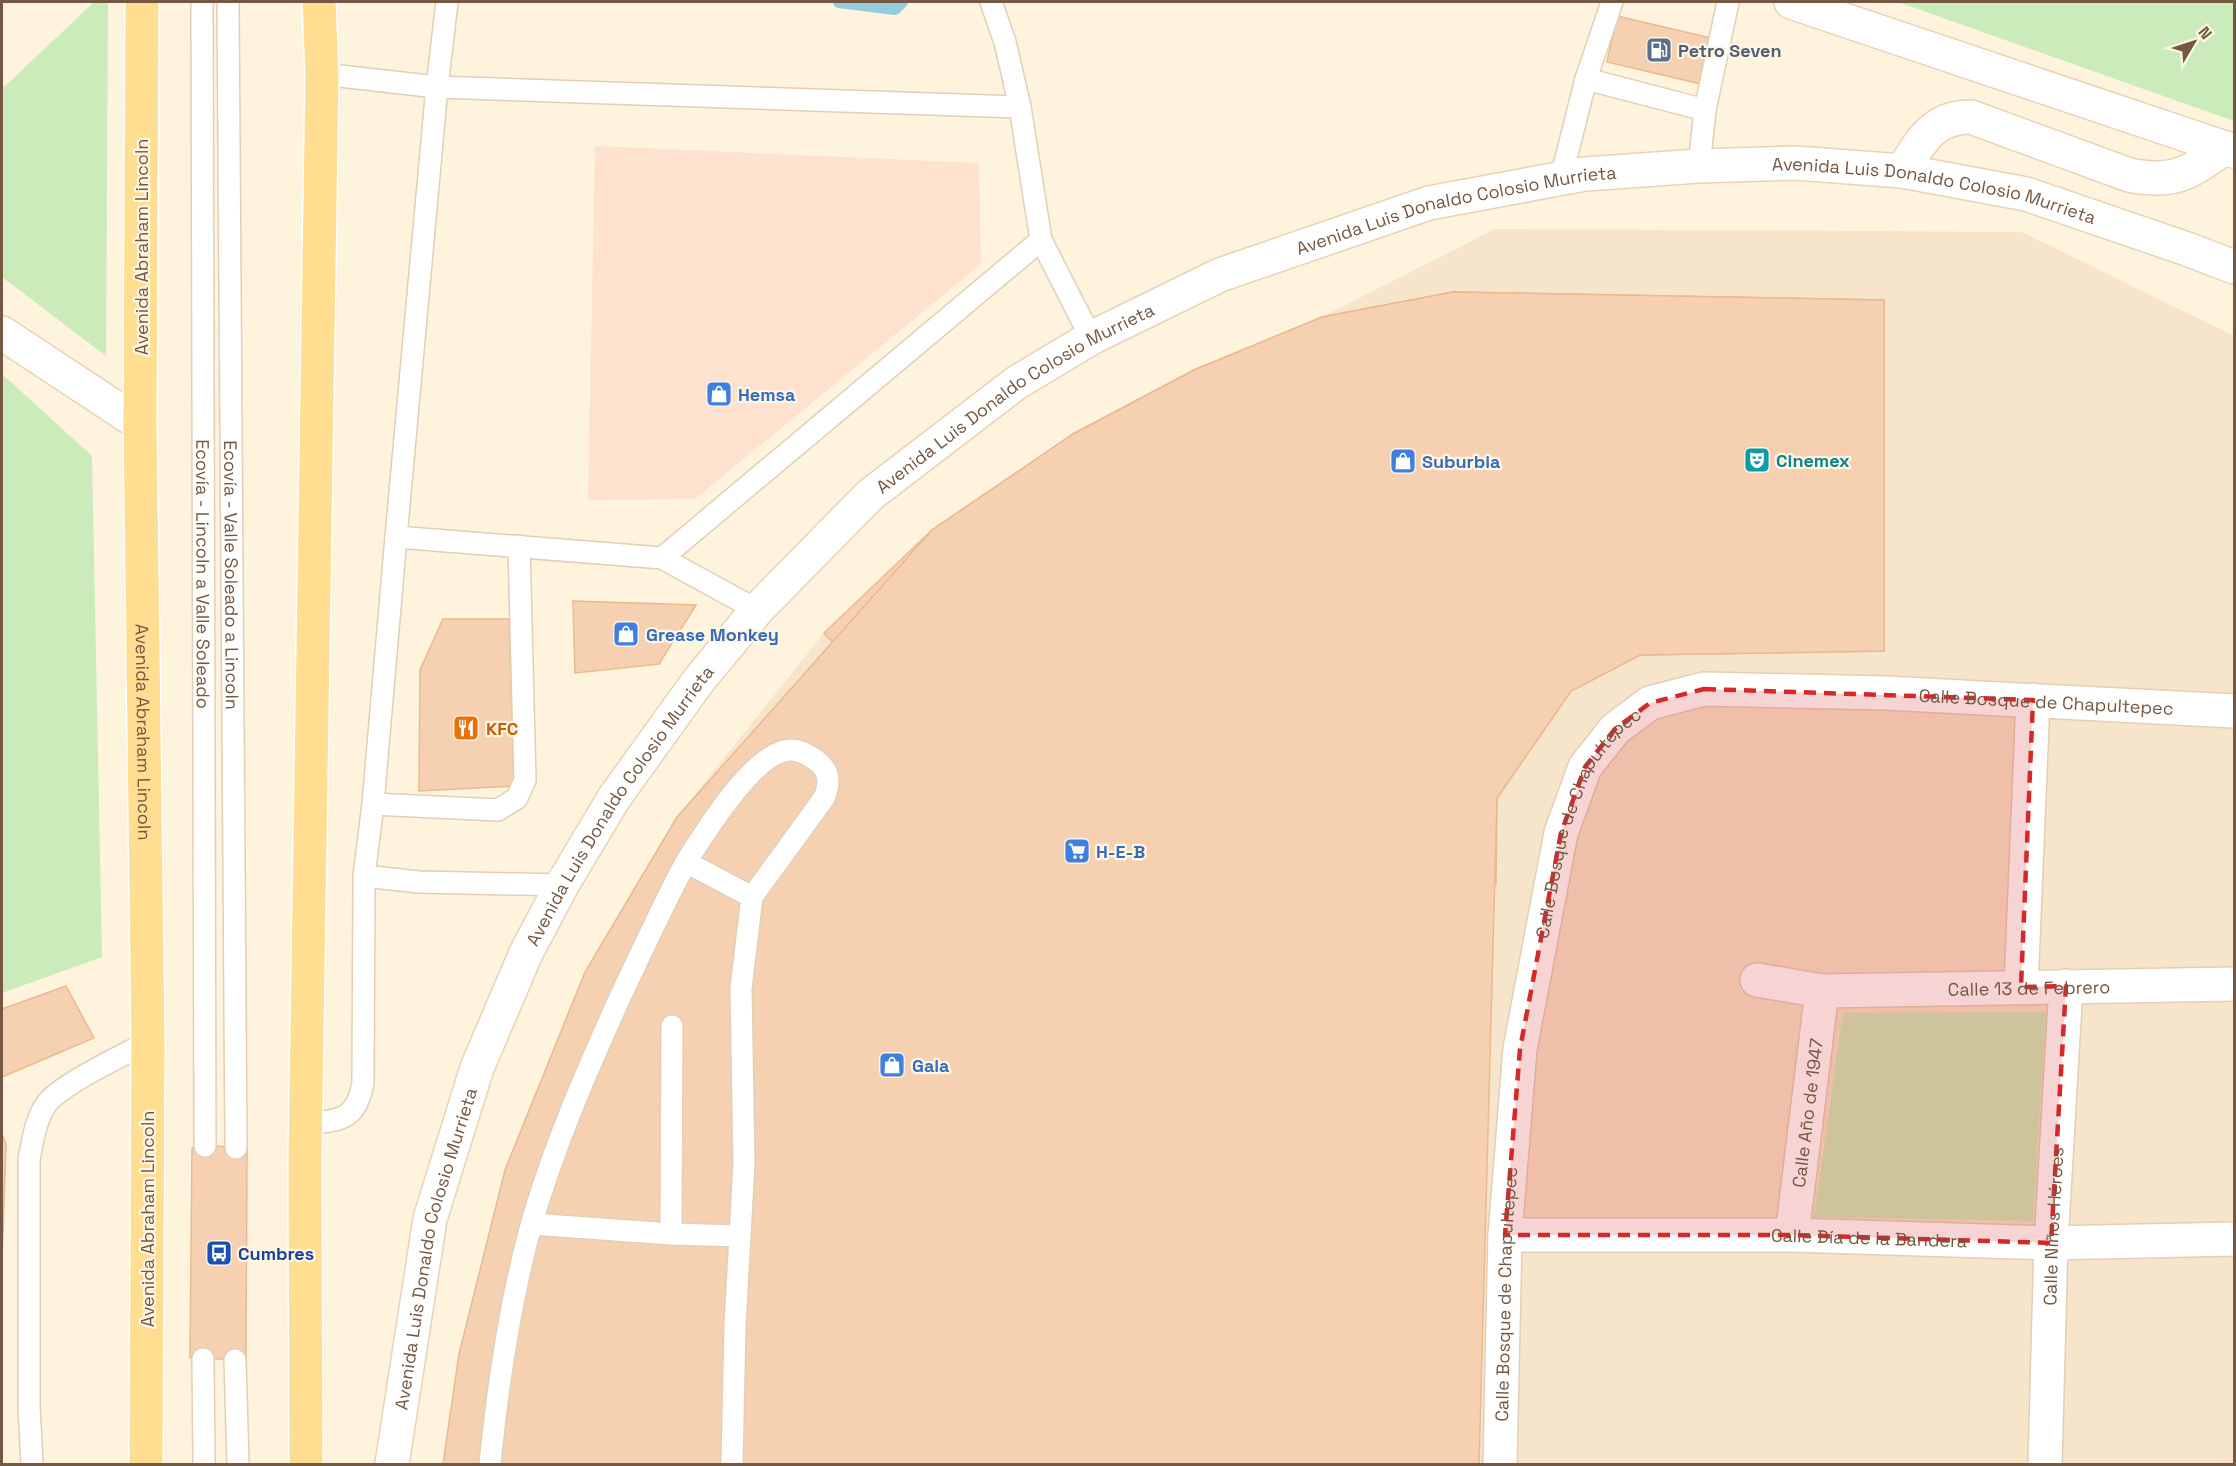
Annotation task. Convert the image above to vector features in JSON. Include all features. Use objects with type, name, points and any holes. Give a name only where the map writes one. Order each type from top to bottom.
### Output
[{"type":"main road","name":"Avenida Abraham Lincoln","points":[[142,2],[140,424],[148,1042],[146,1464]]},
{"type":"main road","points":[[306,1464],[306,1124],[322,74],[319,2]]},
{"type":"street","points":[[1791,2],[2230,150]]},
{"type":"street","points":[[1902,171],[1923,138],[1939,123],[1956,117],[1971,117],[2129,175],[2156,180],[2188,173],[2230,150]]},
{"type":"street","name":"Avenida Luis Donaldo Colosio Murrieta","points":[[392,1464],[430,1219],[477,1068],[526,953],[562,885],[614,798],[699,680],[757,610],[870,495],[1016,383],[1091,338],[1220,275],[1429,203],[1585,174],[1699,166],[1796,163],[1902,171],[2026,194],[2235,267]]},
{"type":"street","points":[[2,333],[140,424]]},
{"type":"street","name":"Calle Bosque de Chapultepec","points":[[1500,1464],[1505,1235],[1520,1049],[1561,833],[1586,767],[1615,729],[1650,703],[1704,689],[1886,693],[2235,711]]},
{"type":"street","points":[[2021,987],[2033,700]]},
{"type":"street","name":"Calle 13 de Febrero","points":[[1757,980],[1822,991],[2235,984]]},
{"type":"street","name":"Calle Niños Héroes","points":[[2045,1464],[2051,1243],[2066,986]]},
{"type":"street","name":"Calle Año de 1947","points":[[1792,1235],[1822,991]]},
{"type":"street","name":"Calle Día de la Bandera","points":[[1505,1235],[1792,1235],[2051,1243],[2235,1239]]},
{"type":"lane","name":"Ecovía - Lincoln a Valle Soleado","points":[[202,2],[205,1146]]},
{"type":"lane","name":"Ecovía - Valle Soleado a Lincoln","points":[[228,2],[236,1148]]},
{"type":"lane","points":[[306,1124],[340,1120],[360,1101],[363,1083],[364,876],[373,804],[437,87],[447,2]]},
{"type":"lane","points":[[991,2],[1005,42],[1020,108],[1041,240],[1091,338]]},
{"type":"lane","points":[[1562,178],[1586,79],[1612,2]]},
{"type":"lane","points":[[1699,166],[1705,110],[1728,2]]},
{"type":"lane","points":[[322,74],[437,87],[1020,108]]},
{"type":"lane","points":[[1586,79],[1705,110]]},
{"type":"lane","points":[[662,558],[1041,240]]},
{"type":"lane","points":[[396,537],[662,558],[757,610]]},
{"type":"lane","points":[[373,804],[498,810],[517,798],[525,780],[519,546]]},
{"type":"lane","points":[[490,1464],[497,1397],[512,1310],[532,1224],[552,1157],[591,1061],[686,862],[737,789],[764,762],[778,753],[792,750],[808,754],[821,764],[828,775],[828,787],[824,798],[752,897],[741,988],[744,1164],[739,1236],[732,1464]]},
{"type":"lane","points":[[686,862],[752,897]]},
{"type":"lane","points":[[364,876],[419,882],[562,885]]},
{"type":"lane","points":[[671,1233],[672,1026]]},
{"type":"lane","points":[[32,1464],[29,1406],[29,1159],[35,1124],[46,1103],[66,1087],[148,1042]]},
{"type":"lane","points":[[532,1224],[739,1236]]},
{"type":"lane","points":[[203,1359],[204,1464]]},
{"type":"lane","points":[[235,1360],[238,1464]]},
{"type":"highlighted area","points":[[1704,689],[2033,700],[2021,987],[2066,986],[2051,1243],[1792,1235],[1505,1235],[1520,1049],[1561,833],[1585,767],[1615,729],[1650,703]]},
{"type":"shaded area","points":[[595,146],[979,163],[981,264],[695,499],[588,500]]},
{"type":"shaded area","points":[[1495,229],[2022,232],[2234,336],[2234,1464],[443,1464],[459,1354],[505,1170],[585,972],[677,817],[824,633],[932,530],[1073,434],[1194,370],[1322,317]]},
{"type":"green space","points":[[94,2],[108,2],[106,356],[2,277],[2,89]]},
{"type":"green space","points":[[1898,2],[2234,2],[2234,121]]},
{"type":"green space","points":[[2,374],[92,456],[102,957],[2,993]]},
{"type":"green space","points":[[2046,1012],[2033,1221],[1814,1217],[1843,1013]]},
{"type":"building","name":"Petro Seven","points":[[1617,16],[1711,38],[1701,84],[1607,62]]},
{"type":"building","name":"H-E-B","points":[[1453,292],[1884,300],[1884,651],[1640,655],[1571,691],[1497,798],[1496,885],[1454,884],[1446,1464],[801,1464],[806,921],[952,772],[824,633],[932,530],[1073,434],[1194,370],[1322,317]]},
{"type":"building","name":"H-E-B","points":[[1453,292],[1884,300],[1884,651],[1640,655],[1571,691],[1497,798],[1479,1464],[443,1464],[459,1354],[505,1170],[585,972],[677,817],[932,530],[1073,434],[1194,370],[1322,317]]},
{"type":"building","name":"Grease Monkey","points":[[573,601],[696,605],[659,664],[575,673]]},
{"type":"building","name":"KFC","points":[[443,619],[509,619],[514,786],[419,791],[420,670]]},
{"type":"building","points":[[66,986],[94,1038],[2,1077],[2,1009]]},
{"type":"building","points":[[2,1134],[6,1144],[2,1262]]},
{"type":"building","name":"Cumbres","points":[[247,1147],[246,1360],[190,1358],[192,1148]]},
{"type":"waterway","points":[[839,2],[895,9],[902,2]]},
{"type":"place","name":"Petro Seven","points":[[1659,50]]},
{"type":"place","name":"Hemsa","points":[[719,394]]},
{"type":"place","name":"Cinemex","points":[[1757,460]]},
{"type":"place","name":"Suburbia","points":[[1403,461]]},
{"type":"place","name":"Grease Monkey","points":[[626,634]]},
{"type":"place","name":"KFC","points":[[466,728]]},
{"type":"place","name":"H-E-B","points":[[1077,851]]},
{"type":"place","name":"Gala","points":[[892,1065]]},
{"type":"place","name":"Cumbres","points":[[219,1253]]}]
